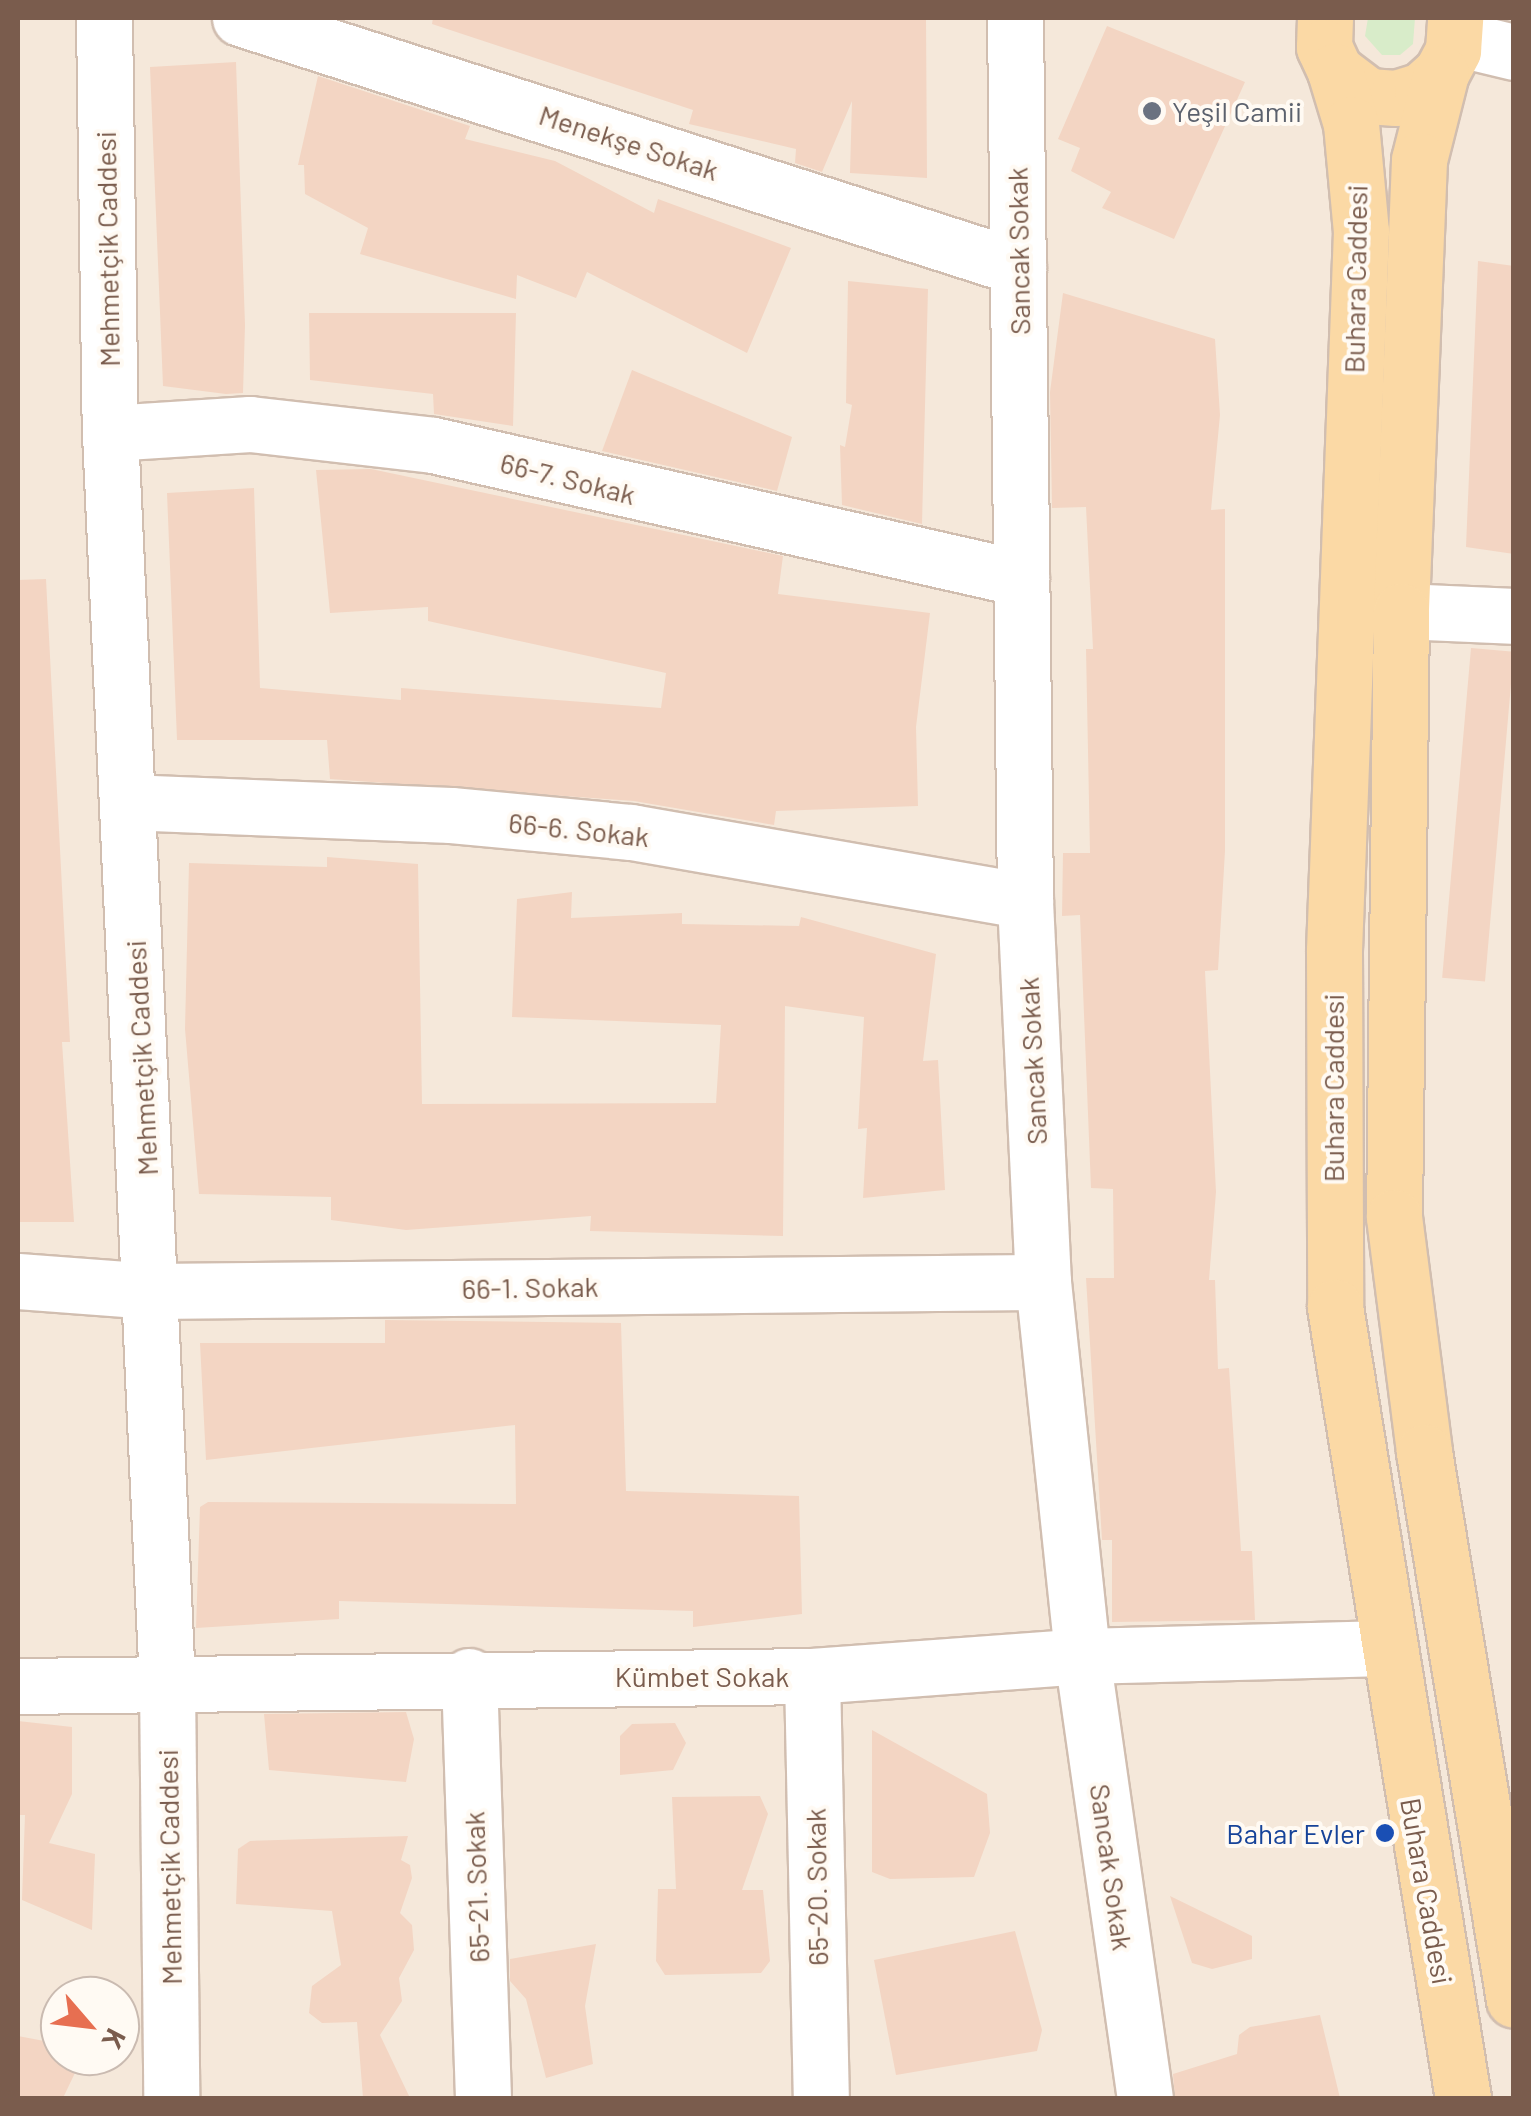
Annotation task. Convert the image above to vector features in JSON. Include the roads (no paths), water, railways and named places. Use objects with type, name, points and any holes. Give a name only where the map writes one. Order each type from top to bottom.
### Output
[{"type":"main road","points":[[1320,38],[1356,90],[1382,98],[1409,96],[1451,43]]},
{"type":"main road","name":"Buhara Caddesi","points":[[1320,38],[1352,135],[1361,231],[1338,832],[1332,1248],[1335,1307],[1385,1648],[1463,2098]]},
{"type":"main road","points":[[1451,43],[1419,160],[1401,611],[1394,1217],[1424,1452],[1514,2000]]},
{"type":"street","name":"Mehmetçik Caddesi","points":[[104,18],[110,433],[167,1683],[171,2098]]},
{"type":"street","name":"Menekşe Sokak","points":[[240,18],[1018,267]]},
{"type":"street","name":"Sancak Sokak","points":[[1015,18],[1024,901],[1043,1282],[1082,1656],[1145,2098]]},
{"type":"street","points":[[1451,43],[1514,52]]},
{"type":"street","name":"66-7. Sokak","points":[[110,433],[250,424],[433,445],[1022,578]]},
{"type":"street","points":[[1401,611],[1514,616]]},
{"type":"street","name":"66-6. Sokak","points":[[128,802],[451,815],[631,832],[1024,901]]},
{"type":"street","name":"66-1. Sokak","points":[[18,1281],[152,1291],[1043,1282]]},
{"type":"street","name":"Kümbet Sokak","points":[[18,1686],[469,1676],[812,1676],[1082,1656],[1385,1648]]},
{"type":"street","name":"65-21. Sokak","points":[[469,1676],[483,2098]]},
{"type":"street","name":"65-20. Sokak","points":[[812,1676],[821,2098]]},
{"type":"place","name":"Yeşil Camii","points":[[1152,111]]},
{"type":"place","name":"Bahar Evler","points":[[1385,1833]]}]
